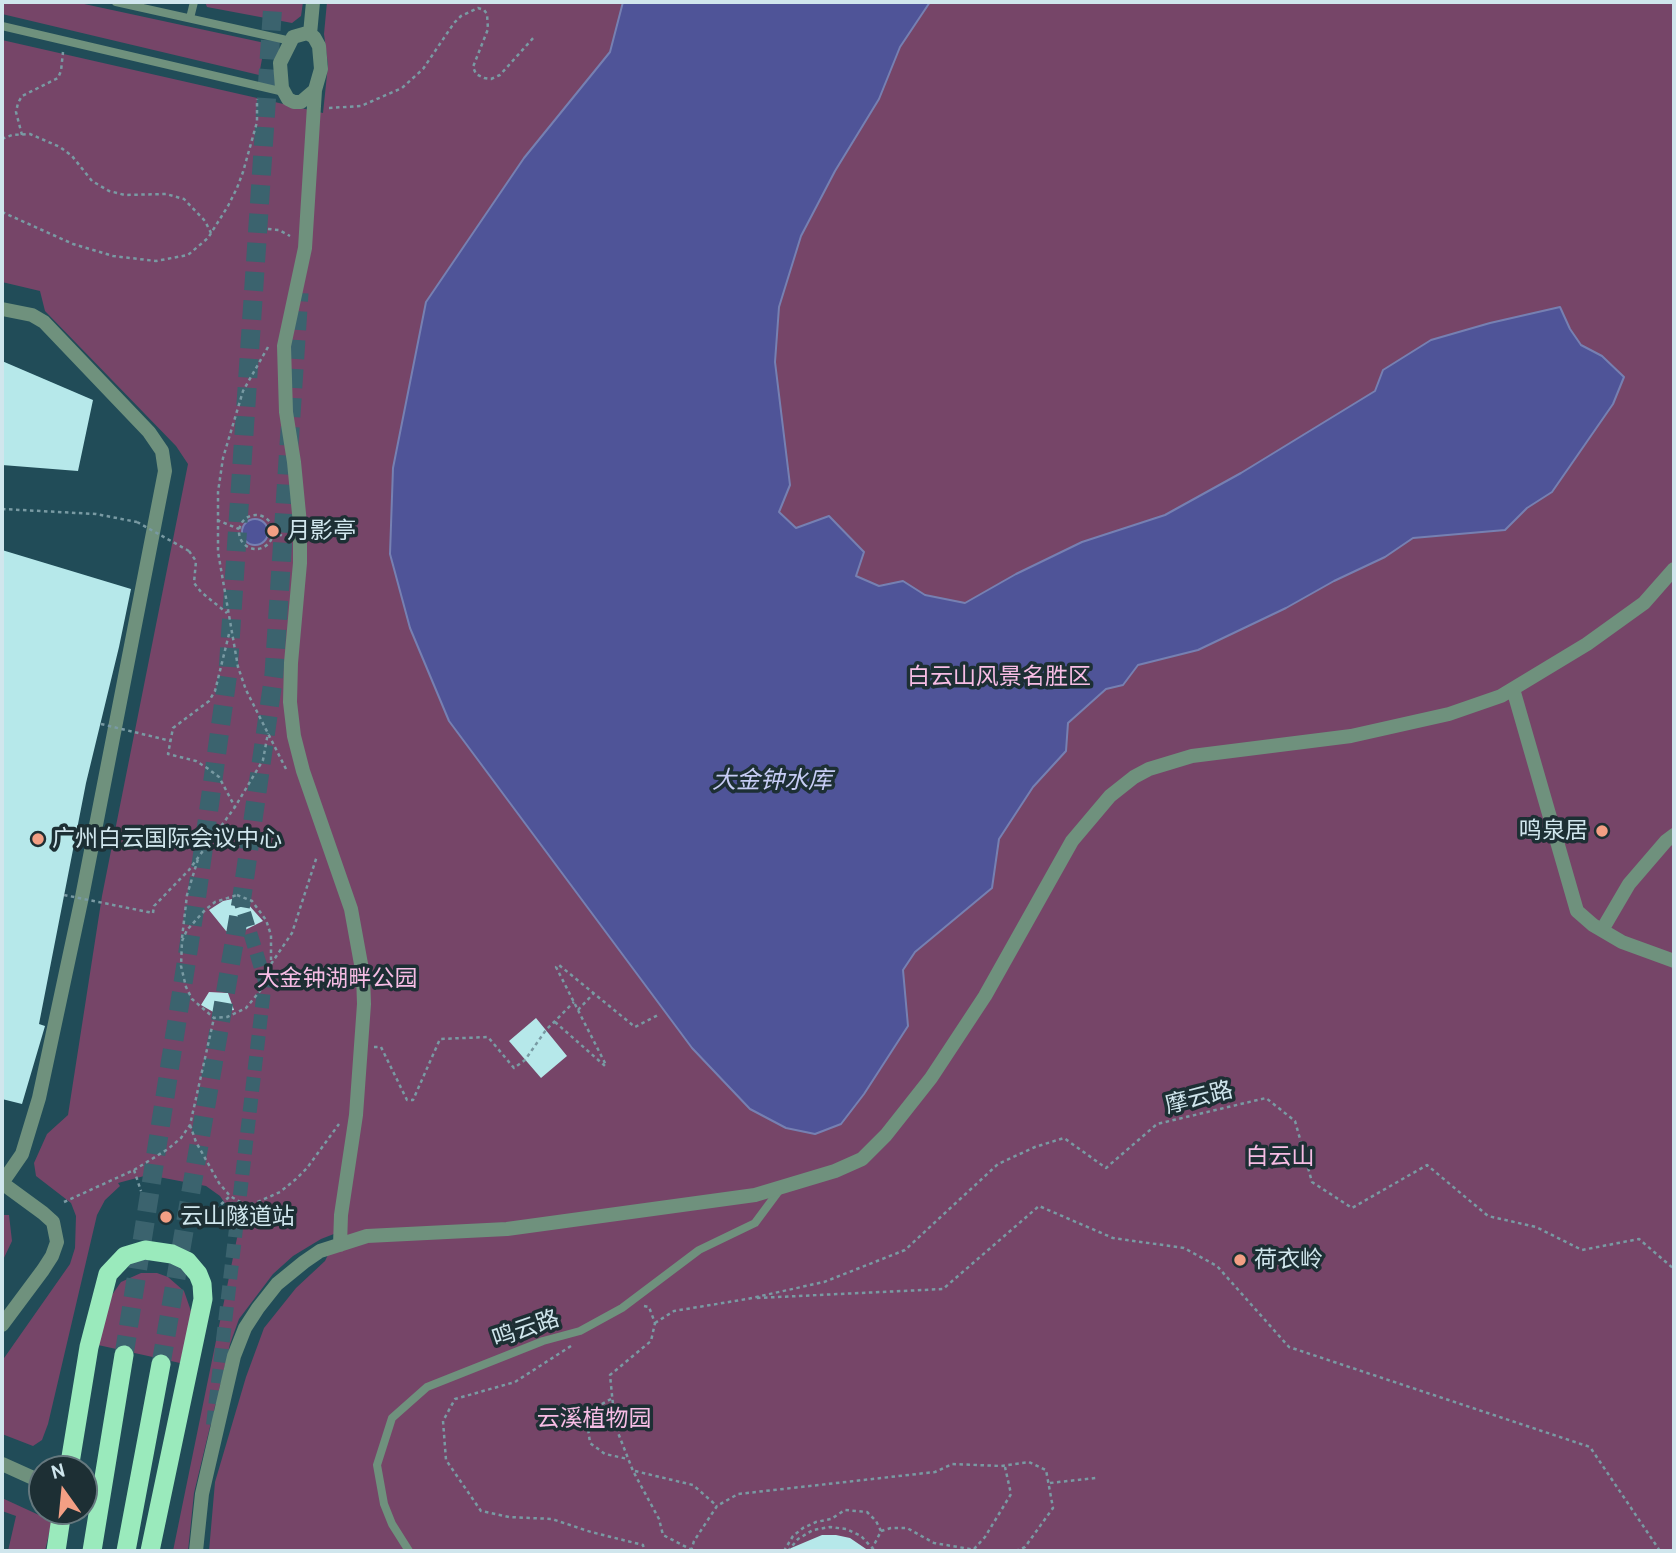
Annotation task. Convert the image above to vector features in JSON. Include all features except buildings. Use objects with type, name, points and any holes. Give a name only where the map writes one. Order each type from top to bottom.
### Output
[{"type":"highway","points":[[71,1455],[89,1347],[108,1274],[125,1256],[145,1250],[172,1254],[187,1261],[198,1273],[203,1299],[150,1551]]},
{"type":"highway","points":[[92,1551],[124,1356]]},
{"type":"highway","points":[[126,1551],[161,1364]]},
{"type":"highway","points":[[56,1551],[60,1525]]},
{"type":"street","points":[[310,34],[313,2]]},
{"type":"street","points":[[315,90],[301,102],[288,99],[284,92],[280,63],[290,41],[299,34],[310,34],[314,37],[321,56],[321,69],[315,90],[304,248],[284,346],[286,412],[300,524],[300,563],[290,702],[294,736],[303,771],[351,909],[363,975],[356,1115],[341,1215],[340,1245]]},
{"type":"street","points":[[2,309],[32,315],[44,322],[149,432],[162,451],[165,471],[85,884],[39,1098],[22,1154],[2,1183],[53,1222],[57,1242],[47,1263],[2,1325]]},
{"type":"street","points":[[196,1551],[202,1494],[234,1356],[245,1328],[277,1284],[320,1251],[367,1236],[507,1229],[755,1195],[835,1171],[862,1159],[886,1135],[931,1078],[985,996],[1072,841],[1110,796],[1134,777],[1149,769],[1192,756],[1351,736],[1449,714],[1501,696],[1606,631],[1643,603],[1674,569]]},
{"type":"street","points":[[1513,689],[1577,911],[1622,942],[1674,961]]},
{"type":"street","points":[[1602,930],[1629,884],[1674,835]]},
{"type":"street","points":[[2,1464],[28,1476]]},
{"type":"lane","points":[[116,2],[290,41]]},
{"type":"lane","points":[[190,18],[194,2]]},
{"type":"lane","points":[[2,26],[284,92]]},
{"type":"lane","name":"鸣云路","points":[[409,1551],[392,1524],[384,1504],[377,1465],[392,1418],[427,1387],[542,1341],[580,1331],[622,1308],[699,1250],[755,1223],[783,1187]]},
{"type":"path","points":[[314,107],[354,107],[402,88],[423,69],[454,23],[461,16],[478,8],[484,10],[487,15],[488,29],[473,67],[476,74],[484,78],[491,79],[500,75],[535,36]]},
{"type":"path","points":[[22,135],[16,112],[18,103],[22,96],[58,78],[63,51]]},
{"type":"path","points":[[2,212],[96,252],[156,261],[188,255],[200,247],[211,233],[228,206],[243,172],[257,122],[256,96]]},
{"type":"path","points":[[2,139],[30,134],[60,146],[72,156],[92,181],[109,191],[125,195],[166,194],[184,199],[205,221],[211,233]]},
{"type":"path","points":[[268,229],[279,230],[293,239]]},
{"type":"path","points":[[272,341],[243,391],[223,458],[218,492],[218,552],[230,630],[246,691],[286,770]]},
{"type":"path","points":[[2,509],[96,513],[137,522],[188,551],[196,561],[194,583],[227,613]]},
{"type":"path","points":[[273,530],[269,544],[254,549],[243,543],[239,529],[247,517],[258,514],[268,519],[273,530],[290,545]]},
{"type":"path","points":[[217,520],[239,529]]},
{"type":"path","points":[[230,630],[215,691],[209,701],[173,728],[168,754],[196,761],[208,768],[219,777],[235,807]]},
{"type":"path","points":[[101,724],[171,741]]},
{"type":"path","points":[[64,895],[153,913],[154,906],[189,870],[235,807],[263,760],[268,733]]},
{"type":"path","points":[[200,855],[187,895],[181,966],[192,999],[214,1018],[227,1017],[246,1008],[260,991],[271,964],[292,933],[317,855]]},
{"type":"path","points":[[182,941],[198,917],[215,902],[237,895],[246,898],[260,909],[266,920],[271,934],[271,964]]},
{"type":"path","points":[[555,1022],[606,1065],[556,967],[559,965],[635,1027],[659,1016]]},
{"type":"path","points":[[578,1010],[594,993]]},
{"type":"path","points":[[361,1045],[381,1048],[407,1100],[413,1100],[440,1039],[488,1037],[514,1068],[574,1002]]},
{"type":"path","points":[[64,1202],[134,1170],[181,1138],[190,1125],[214,1018]]},
{"type":"path","name":"摩云路","points":[[655,1323],[674,1311],[824,1282],[905,1250],[998,1164],[1035,1147],[1064,1138],[1106,1168],[1157,1124],[1266,1098],[1295,1121],[1312,1182],[1352,1208],[1427,1165],[1488,1216],[1536,1227],[1582,1250],[1639,1239],[1674,1269]]},
{"type":"path","points":[[190,1125],[203,1156],[219,1183],[230,1196],[242,1203],[253,1204],[280,1192],[307,1168],[342,1119]]},
{"type":"path","points":[[134,1170],[141,1191]]},
{"type":"path","points":[[216,1209],[230,1196]]},
{"type":"path","points":[[747,1299],[943,1289],[1039,1206],[1113,1238],[1184,1248],[1217,1266],[1289,1347],[1590,1447],[1660,1551]]},
{"type":"path","points":[[622,1308],[640,1305],[649,1307],[655,1323],[651,1341],[610,1375],[615,1425],[633,1471],[659,1519],[663,1535],[691,1550],[717,1506],[738,1494],[935,1472],[953,1464],[1004,1466],[1029,1462],[1046,1470],[1053,1508],[1025,1547],[1016,1551]]},
{"type":"path","points":[[580,1331],[569,1349],[515,1382],[454,1399],[443,1421],[446,1460],[481,1511],[509,1517],[552,1518],[591,1532],[642,1545],[644,1551]]},
{"type":"path","points":[[612,1398],[600,1405],[587,1421],[590,1443],[605,1454],[628,1460]]},
{"type":"path","points":[[974,1549],[1011,1494],[1004,1466]]},
{"type":"path","points":[[633,1471],[692,1486],[717,1506]]},
{"type":"path","points":[[1050,1483],[1096,1478]]},
{"type":"path","points":[[845,1510],[867,1512],[881,1531],[874,1549],[861,1536],[846,1529],[830,1527],[813,1530],[798,1539],[786,1551],[793,1536],[803,1528],[831,1519],[845,1510]]},
{"type":"path","points":[[881,1531],[906,1528],[934,1543],[982,1551]]},
{"type":"green space","points":[[2,2],[75,2],[265,43],[259,75],[2,14]]},
{"type":"green space","points":[[205,2],[303,2],[301,16],[292,23],[207,7]]},
{"type":"green space","name":"白云山","points":[[327,2],[1674,2],[1674,1551],[209,1551],[215,1482],[246,1377],[264,1328],[296,1288],[325,1261],[339,1232],[321,1239],[293,1256],[273,1274],[239,1319],[230,1344],[194,1493],[188,1551],[173,1551],[241,1227],[220,1196],[206,1186],[148,1175],[118,1183],[120,1186],[105,1200],[97,1215],[42,1440],[33,1446],[2,1434],[2,1361],[70,1264],[75,1248],[76,1216],[71,1203],[36,1176],[34,1163],[47,1134],[68,1115],[102,896],[188,464],[176,446],[45,311],[40,291],[2,282],[2,40],[323,113],[328,65],[324,34]]},
{"type":"green space","points":[[2,1215],[9,1215],[12,1241],[2,1262]]},
{"type":"green space","points":[[141,1273],[157,1273],[168,1277],[184,1291],[192,1314],[180,1363],[98,1345],[107,1302],[121,1282]]},
{"type":"green space","points":[[2,1498],[28,1510],[28,1525],[51,1525],[45,1551],[8,1551],[16,1516],[2,1511]]},
{"type":"water","name":"大金钟水库","points":[[623,2],[930,2],[900,47],[879,99],[835,171],[801,236],[779,307],[775,362],[790,485],[779,512],[796,528],[829,516],[864,552],[856,576],[879,586],[903,581],[925,595],[965,603],[1016,574],[1082,542],[1165,515],[1241,473],[1375,391],[1383,370],[1431,340],[1490,323],[1560,307],[1581,345],[1602,356],[1624,377],[1613,404],[1552,492],[1527,508],[1505,530],[1413,538],[1385,557],[1198,650],[1138,665],[1123,685],[1106,689],[1068,723],[1066,751],[1033,787],[999,839],[992,888],[915,952],[903,970],[908,1026],[841,1124],[815,1134],[786,1128],[750,1109],[692,1048],[449,721],[410,628],[390,554],[393,468],[426,302],[524,158],[610,52]]},
{"type":"water","points":[[255,519],[264,523],[268,532],[264,541],[255,545],[246,541],[242,532],[246,523]]},
{"type":"tunnel","points":[[124,1355],[196,901],[228,672],[273,2]]},
{"type":"tunnel","points":[[161,1364],[241,903],[274,674],[299,293]]},
{"type":"tunnel","points":[[213,1425],[265,981],[241,903]]},
{"type":"place","name":"月影亭","points":[[273,531]]},
{"type":"place","name":"鸣泉居","points":[[1602,831]]},
{"type":"place","name":"广州白云国际会议中心","points":[[38,839]]},
{"type":"place","name":"云山隧道站","points":[[166,1217]]},
{"type":"place","name":"荷衣岭","points":[[1240,1260]]},
{"type":"park label","name":"白云山风景名胜区","points":[[999,677]]},
{"type":"park label","name":"大金钟湖畔公园","points":[[337,979]]},
{"type":"park label","name":"云溪植物园","points":[[594,1419]]}]
